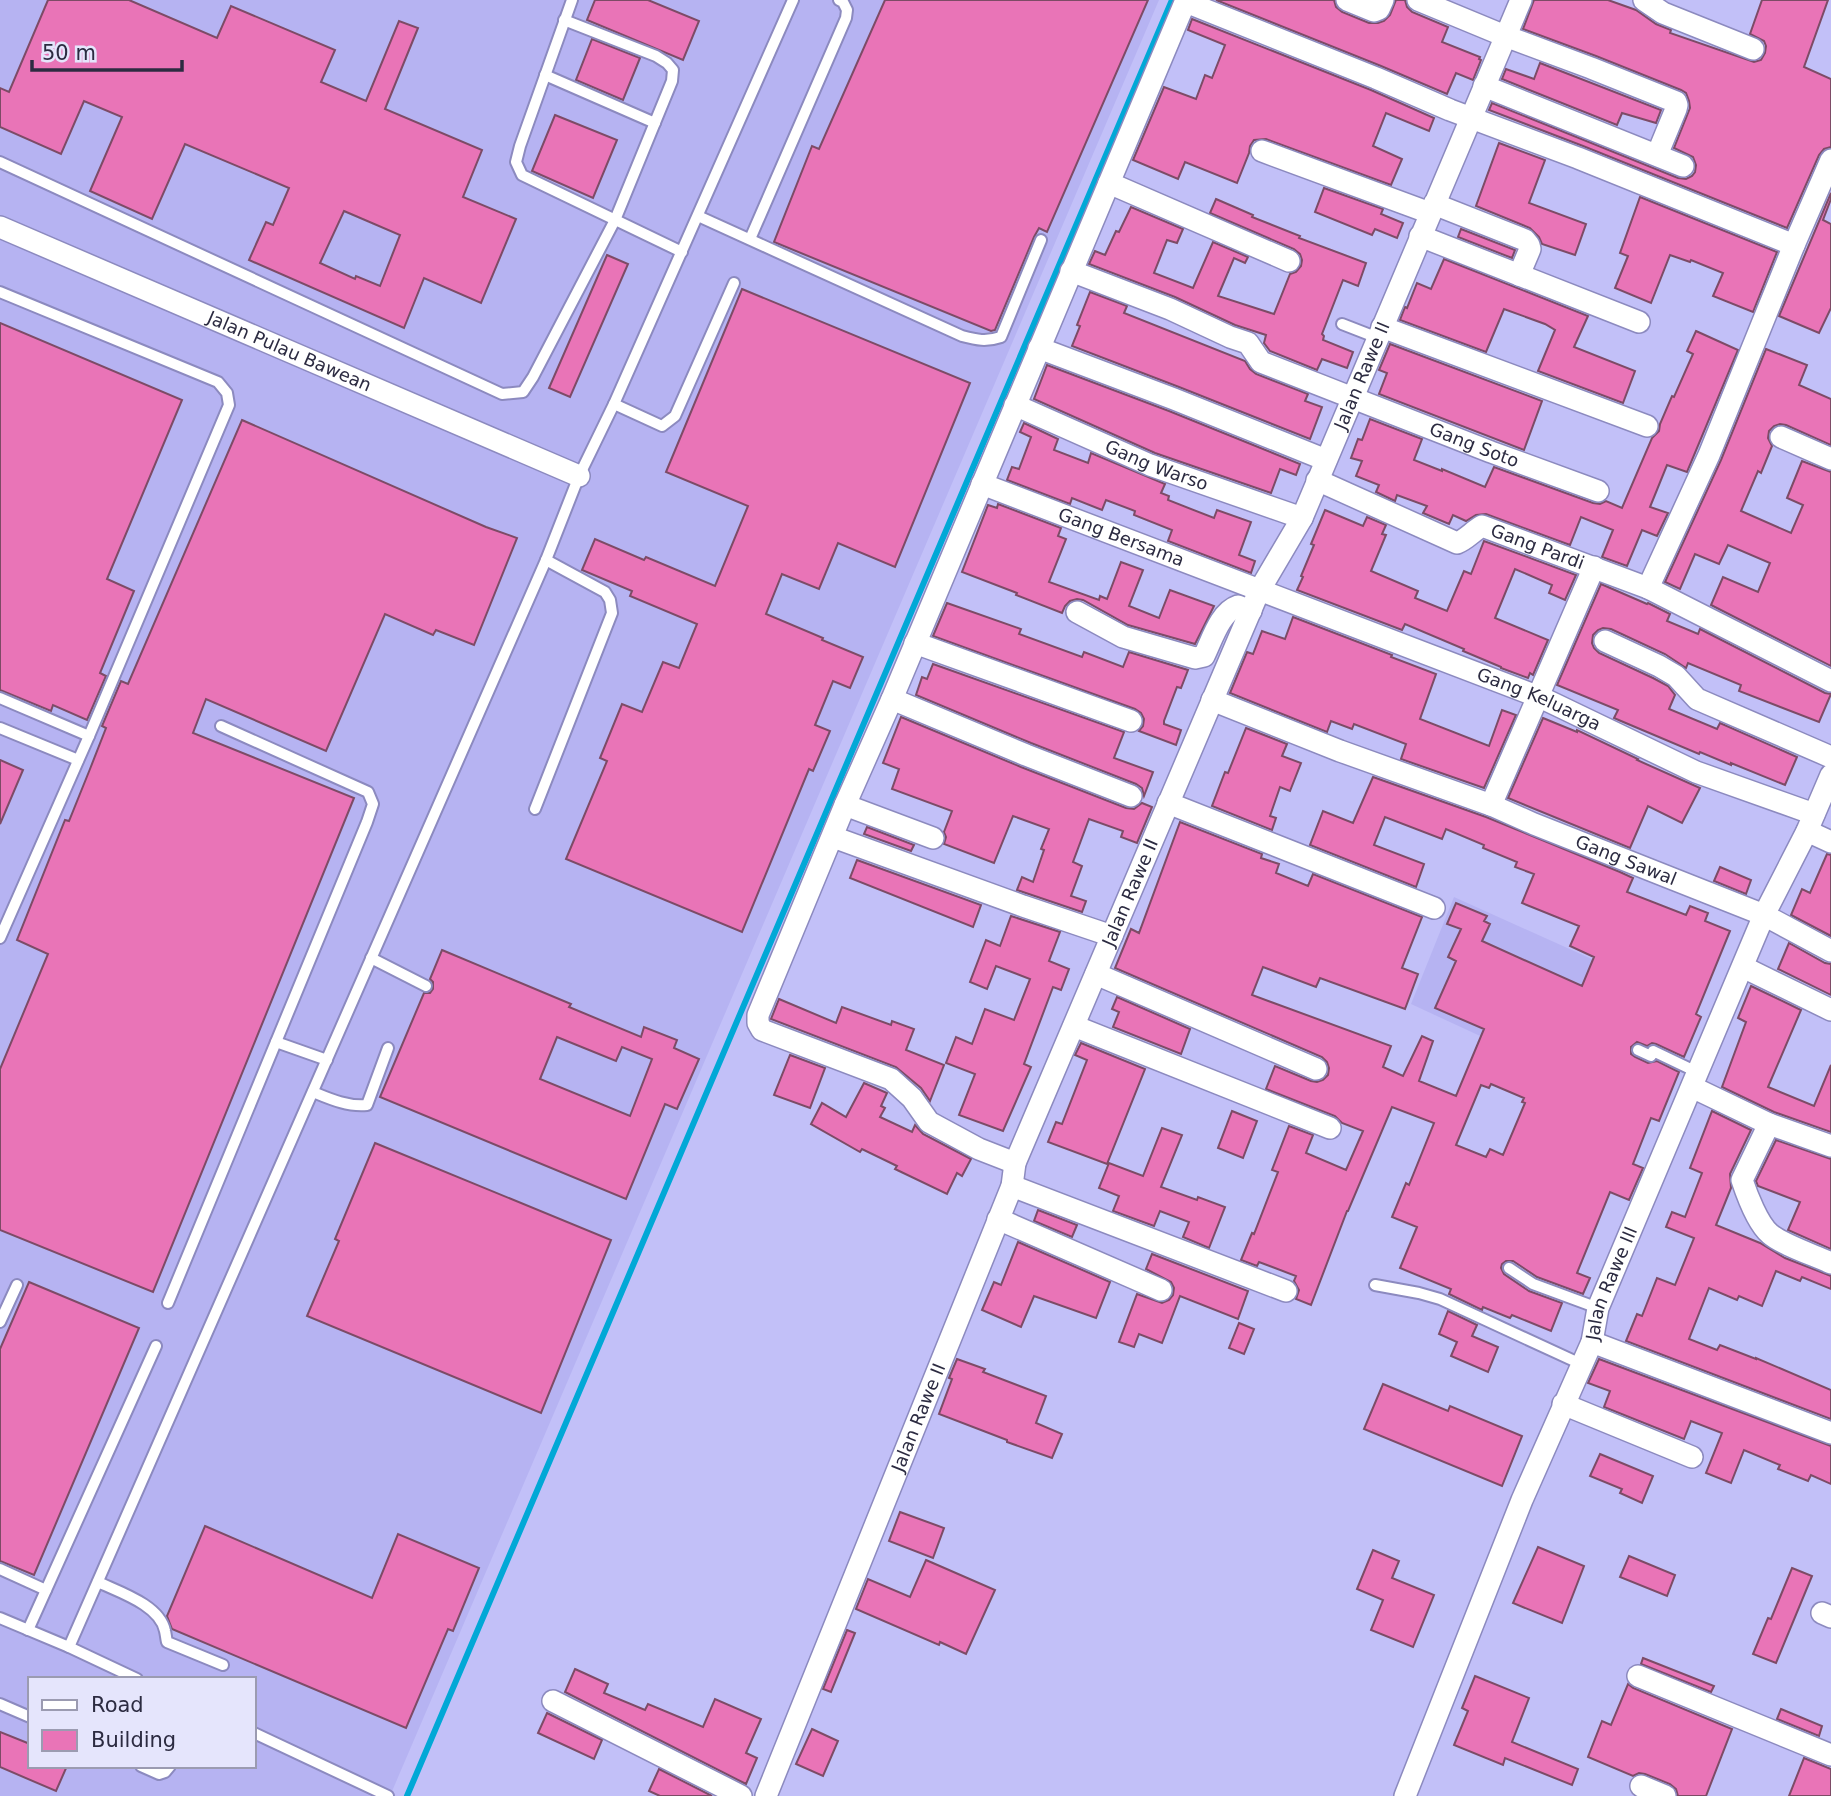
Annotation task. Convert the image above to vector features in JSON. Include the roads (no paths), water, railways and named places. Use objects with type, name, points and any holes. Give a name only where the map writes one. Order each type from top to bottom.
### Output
[{"type":"street","points":[[1347,0],[1374,11],[1379,9],[1383,0]]},
{"type":"street","points":[[1418,0],[1676,102],[1676,109],[1657,155]]},
{"type":"street","name":"Jalan Rawe II","points":[[766,1796],[1012,1186],[1016,1163],[1259,591],[1302,518],[1521,0]]},
{"type":"street","points":[[1644,0],[1664,13],[1753,49]]},
{"type":"street","points":[[1016,1163],[979,1149],[929,1122],[912,1098],[891,1079],[762,1030],[758,1015],[1186,1],[1471,118],[1794,245]]},
{"type":"street","points":[[1484,86],[1683,166]]},
{"type":"street","points":[[1262,151],[1525,240],[1530,249],[1519,275]]},
{"type":"street","points":[[1648,588],[1709,455],[1831,160]]},
{"type":"street","points":[[1109,183],[1289,261]]},
{"type":"street","name":"Jalan Pulau Bawean","points":[[0,227],[579,476]]},
{"type":"street","points":[[1420,236],[1639,322]]},
{"type":"street","name":"Gang Soto","points":[[1071,271],[1170,309],[1248,343],[1261,362],[1598,491]]},
{"type":"street","points":[[1380,332],[1647,426]]},
{"type":"street","points":[[1039,348],[1326,460]]},
{"type":"street","name":"Gang Warso","points":[[1015,405],[1150,465],[1302,518]]},
{"type":"street","points":[[1781,438],[1831,460]]},
{"type":"street","name":"Gang Pardi","points":[[1317,480],[1457,543],[1482,526],[1648,588],[1831,681]]},
{"type":"street","name":"Gang Bersama","points":[[982,484],[1259,591]]},
{"type":"street","points":[[1491,805],[1594,567]]},
{"type":"street","name":"Gang Keluarga","points":[[1259,591],[1538,696],[1696,772],[1811,822],[1831,842]]},
{"type":"street","points":[[1077,612],[1123,638],[1195,659],[1203,656],[1230,608],[1238,606],[1251,611]]},
{"type":"street","points":[[1605,641],[1659,666],[1676,677],[1697,699],[1831,757]]},
{"type":"street","points":[[915,643],[1131,721]]},
{"type":"street","points":[[892,699],[1131,796]]},
{"type":"street","name":"Gang Sawal","points":[[1212,700],[1340,751],[1491,805],[1764,915],[1831,951]]},
{"type":"street","name":"Jalan Rawe III","points":[[1405,1796],[1522,1500],[1592,1342],[1598,1308],[1764,915],[1811,822],[1831,775]]},
{"type":"street","points":[[1168,803],[1434,908]]},
{"type":"street","points":[[845,805],[933,838]]},
{"type":"street","points":[[833,837],[1112,936]]},
{"type":"street","points":[[1743,967],[1831,1010]]},
{"type":"street","points":[[1096,974],[1316,1069]]},
{"type":"street","points":[[1074,1026],[1329,1128]]},
{"type":"street","points":[[1696,1080],[1769,1124],[1831,1146]]},
{"type":"street","points":[[1769,1124],[1742,1180],[1748,1198],[1763,1227],[1772,1237],[1831,1263]]},
{"type":"street","points":[[1012,1186],[1286,1291]]},
{"type":"street","points":[[998,1219],[1161,1290]]},
{"type":"street","points":[[1592,1342],[1831,1433]]},
{"type":"street","points":[[1563,1404],[1692,1457]]},
{"type":"street","points":[[1638,1676],[1831,1755]]},
{"type":"street","points":[[553,1702],[741,1796]]},
{"type":"street","points":[[1641,1786],[1665,1796]]},
{"type":"lane","points":[[572,0],[516,162],[522,175],[682,252]]},
{"type":"lane","points":[[69,1647],[546,560],[579,476],[614,404],[793,0]]},
{"type":"lane","points":[[750,239],[846,18],[848,10],[844,2],[839,0]]},
{"type":"lane","points":[[0,162],[502,394],[523,392],[615,220],[672,81],[673,70],[667,63],[564,20]]},
{"type":"lane","points":[[545,75],[655,123]]},
{"type":"lane","points":[[698,216],[962,336],[980,341],[1001,337],[1041,240]]},
{"type":"lane","points":[[614,404],[662,426],[675,416],[734,283]]},
{"type":"lane","points":[[0,292],[218,382],[227,393],[229,405],[0,938]]},
{"type":"lane","points":[[1342,324],[1380,332]]},
{"type":"lane","points":[[535,809],[612,613],[610,600],[605,592],[546,560]]},
{"type":"lane","points":[[0,698],[89,736]]},
{"type":"lane","points":[[169,1303],[373,804],[368,792],[221,726]]},
{"type":"lane","points":[[0,728],[78,760]]},
{"type":"lane","points":[[371,958],[426,986]]},
{"type":"lane","points":[[276,1042],[327,1060]]},
{"type":"lane","points":[[313,1092],[357,1107],[367,1105],[388,1048]]},
{"type":"lane","points":[[1638,1050],[1651,1056],[1653,1051],[1696,1080]]},
{"type":"lane","points":[[1509,1268],[1533,1284],[1598,1308]]},
{"type":"lane","points":[[0,1322],[17,1285]]},
{"type":"lane","points":[[1375,1285],[1440,1299],[1581,1364]]},
{"type":"lane","points":[[29,1630],[156,1346]]},
{"type":"lane","points":[[0,1569],[47,1590]]},
{"type":"lane","points":[[98,1582],[149,1607],[165,1631],[167,1642],[223,1665]]},
{"type":"lane","points":[[0,1618],[133,1677]]},
{"type":"lane","points":[[0,1704],[28,1716]]},
{"type":"lane","points":[[256,1734],[388,1796]]},
{"type":"lane","points":[[146,1768],[159,1774],[168,1768]]},
{"type":"waterway","points":[[407,1796],[1172,0]]}]
